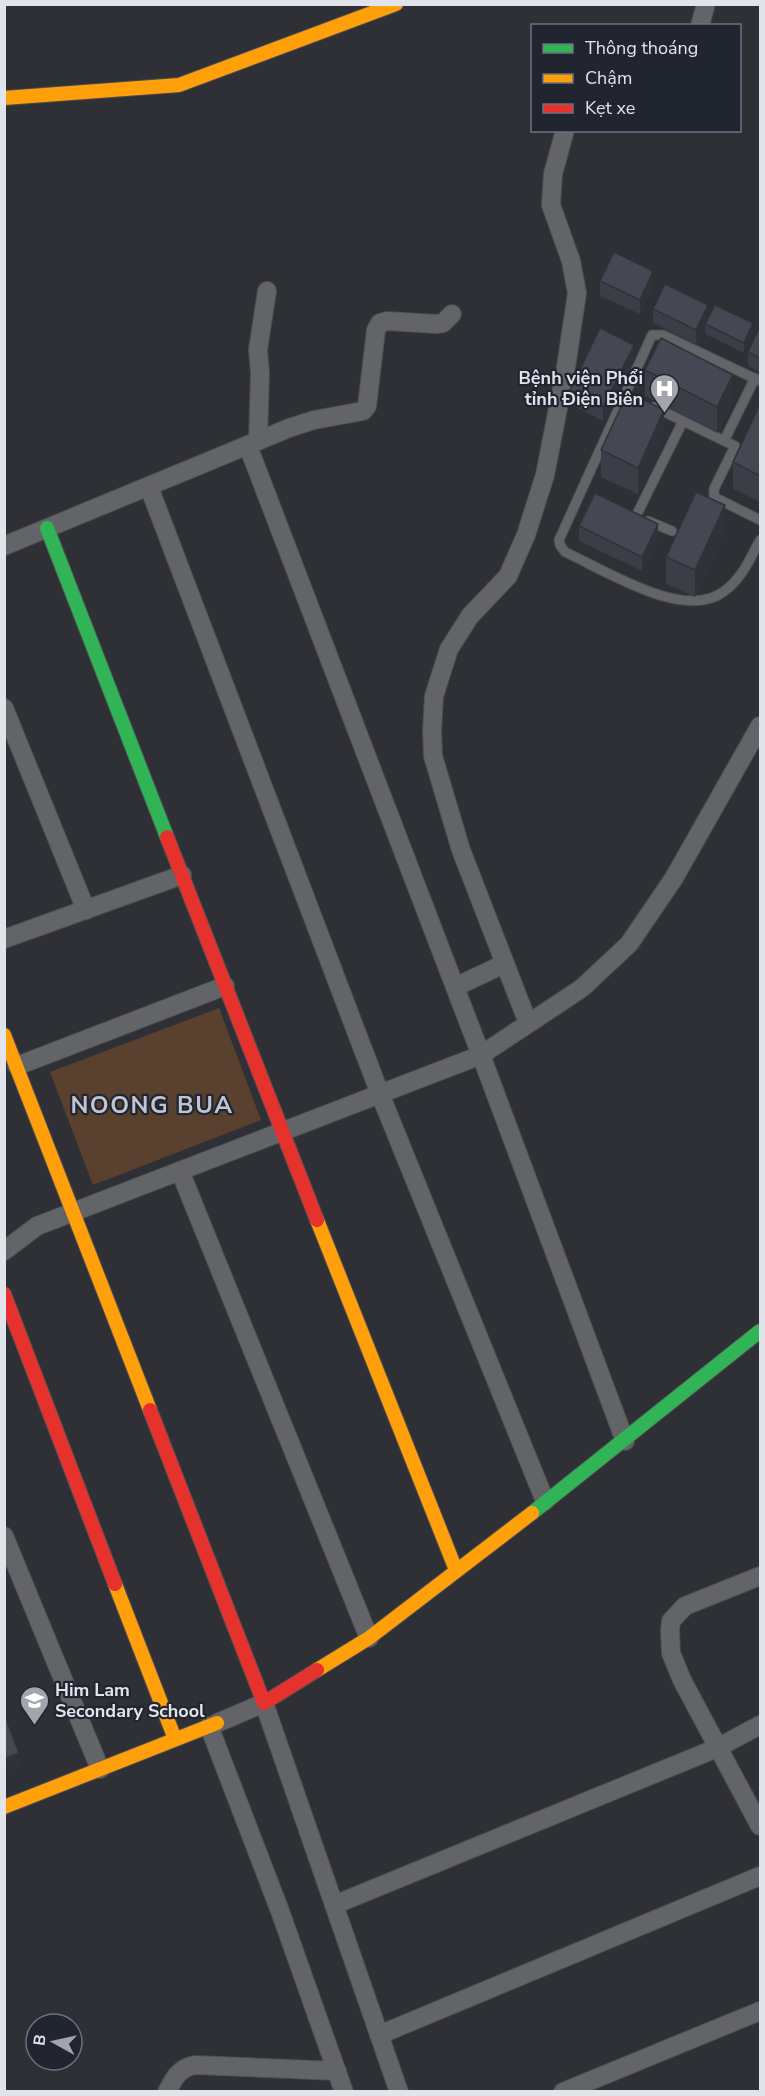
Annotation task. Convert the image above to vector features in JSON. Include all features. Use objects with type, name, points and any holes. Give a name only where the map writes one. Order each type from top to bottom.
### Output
[{"type":"street","points":[[4,98],[179,85],[396,4]]},
{"type":"street","points":[[701,24],[705,7]]},
{"type":"street","points":[[528,1023],[461,850],[433,756],[434,696],[449,649],[470,616],[508,576],[526,535],[545,476],[567,367],[577,293],[571,261],[551,205],[553,174],[564,132]]},
{"type":"street","points":[[267,291],[258,350],[260,383],[253,444],[625,1441]]},
{"type":"street","points":[[4,546],[314,420],[363,411],[368,406],[376,330],[380,323],[387,321],[436,324],[443,323],[452,314]]},
{"type":"street","points":[[148,488],[380,1094],[545,1501]]},
{"type":"street","points":[[48,528],[282,1132],[456,1570]]},
{"type":"street","points":[[4,708],[86,910]]},
{"type":"street","points":[[4,1251],[37,1226],[481,1055],[582,988],[629,944],[674,878],[760,726]]},
{"type":"street","points":[[4,939],[182,875]]},
{"type":"street","points":[[455,987],[504,964]]},
{"type":"street","points":[[17,1066],[225,986]]},
{"type":"street","points":[[4,1035],[264,1702],[399,2091]]},
{"type":"street","points":[[180,1172],[369,1638]]},
{"type":"street","points":[[4,1294],[175,1739]]},
{"type":"street","points":[[4,1807],[213,1725],[264,1702],[369,1638],[625,1441],[760,1331]]},
{"type":"street","points":[[4,1536],[100,1769]]},
{"type":"street","points":[[760,1576],[685,1606],[671,1621],[671,1653],[717,1748],[760,1826]]},
{"type":"street","points":[[213,1725],[344,2091]]},
{"type":"street","points":[[334,1905],[717,1748],[760,1725]]},
{"type":"street","points":[[379,2035],[760,1876]]},
{"type":"street","points":[[563,2091],[760,2011]]},
{"type":"street","points":[[167,2091],[176,2075],[185,2067],[195,2065],[337,2071]]},
{"type":"lane","points":[[724,441],[758,380],[663,335],[655,334],[649,339],[625,393],[585,493],[561,534],[560,545],[565,552],[665,597],[687,602],[709,600],[723,592],[739,578],[760,540]]},
{"type":"lane","points":[[625,393],[634,398]]},
{"type":"lane","points":[[644,402],[735,446],[714,489],[714,497],[760,520]]},
{"type":"lane","points":[[672,531],[631,514],[683,421]]},
{"type":"shaded area","points":[[219,1008],[261,1120],[93,1185],[50,1072]]},
{"type":"building","points":[[614,252],[653,271],[640,300],[600,281]]},
{"type":"building","points":[[665,284],[708,305],[696,330],[653,309]]},
{"type":"building","points":[[715,305],[753,323],[744,343],[705,324]]},
{"type":"building","points":[[600,328],[634,345],[603,407],[570,390]]},
{"type":"building","points":[[760,328],[760,358],[748,352]]},
{"type":"building","points":[[661,338],[733,375],[717,407],[645,370]]},
{"type":"building","points":[[628,392],[664,410],[638,468],[601,450]]},
{"type":"building","points":[[760,404],[760,476],[733,462]]},
{"type":"building","points":[[696,492],[725,505],[695,570],[666,557]]},
{"type":"building","points":[[595,493],[658,524],[642,557],[579,526]]},
{"type":"building","points":[[4,1713],[19,1753],[4,1759]]},
{"type":"traffic: fast","points":[[47,528],[167,837]]},
{"type":"traffic: fast","points":[[532,1513],[760,1331]]},
{"type":"traffic: slow","points":[[4,98],[179,85],[396,4]]},
{"type":"traffic: slow","points":[[4,1035],[150,1410]]},
{"type":"traffic: slow","points":[[317,1220],[456,1570]]},
{"type":"traffic: slow","points":[[317,1670],[369,1638],[532,1513]]},
{"type":"traffic: slow","points":[[115,1584],[175,1739]]},
{"type":"traffic: slow","points":[[4,1807],[217,1723]]},
{"type":"traffic: jam","points":[[167,837],[317,1220]]},
{"type":"traffic: jam","points":[[4,1294],[115,1584]]},
{"type":"traffic: jam","points":[[150,1410],[264,1703],[317,1670]]},
{"type":"place","name":"Bệnh viện Phổi tỉnh Điện Biên","points":[[664,414]]},
{"type":"place","name":"Him Lam Secondary School","points":[[34,1726]]},
{"type":"district","name":"NOONG BUA","points":[[152,1105]]}]
